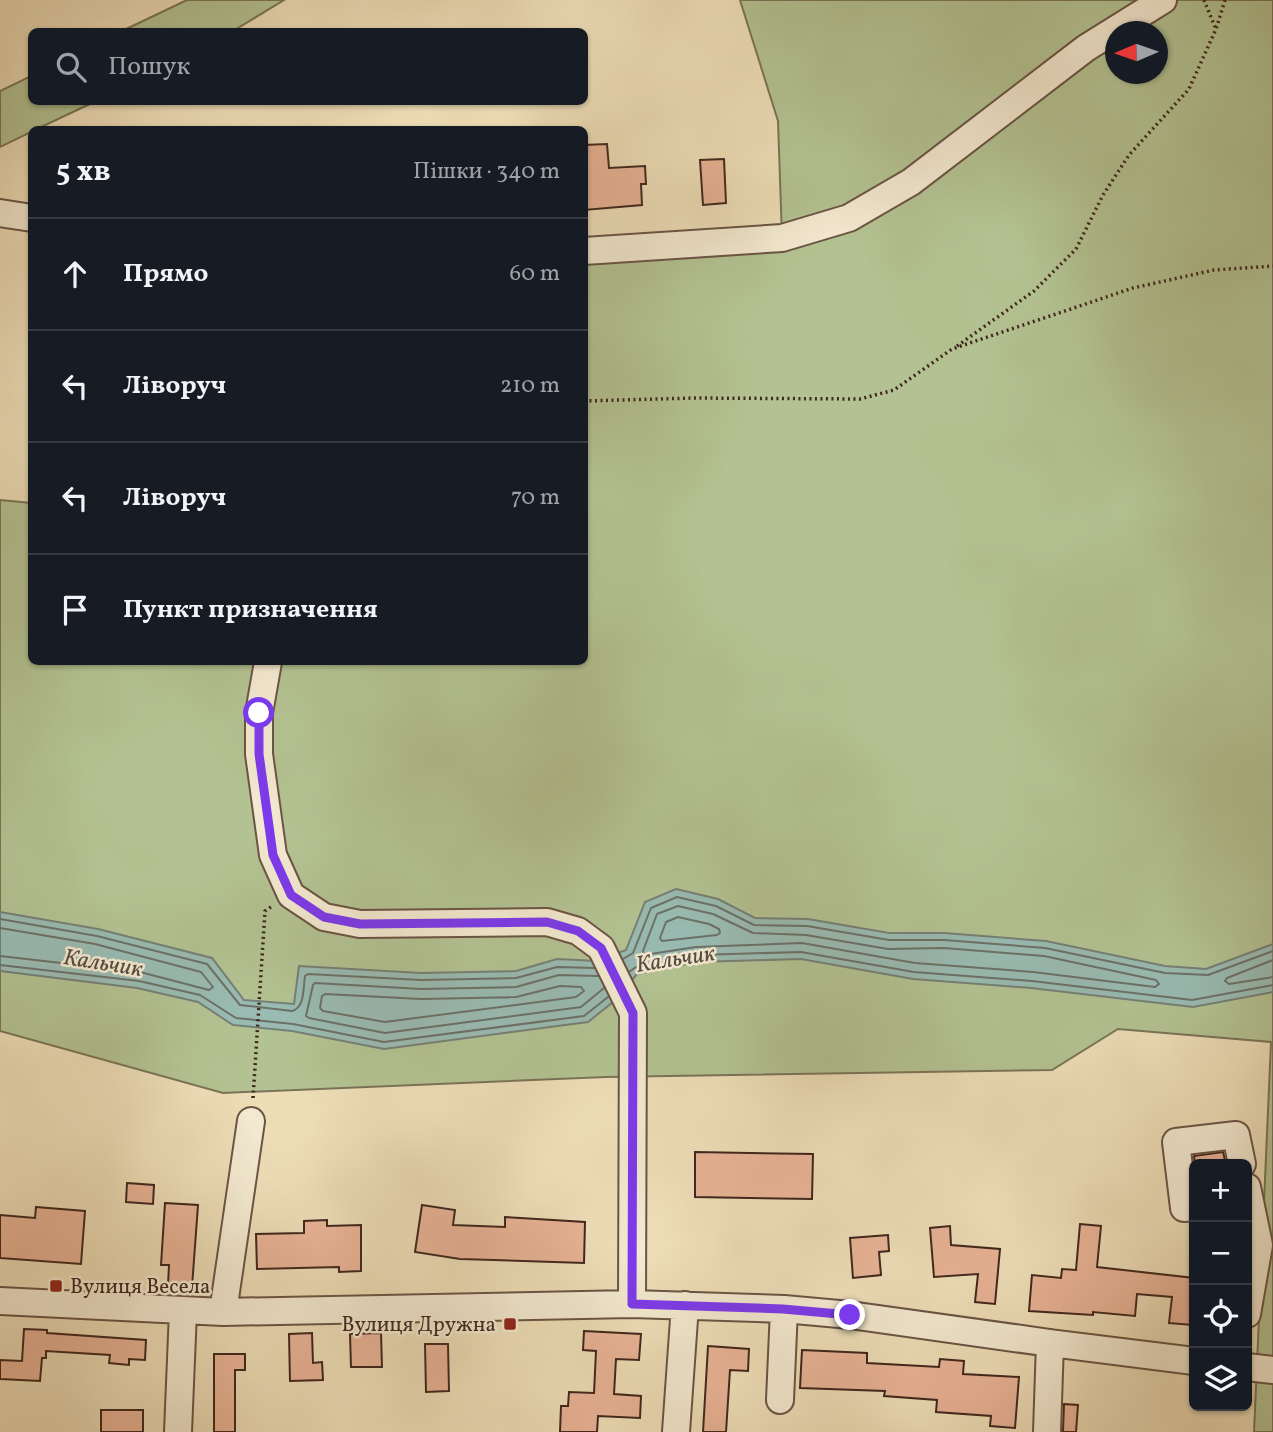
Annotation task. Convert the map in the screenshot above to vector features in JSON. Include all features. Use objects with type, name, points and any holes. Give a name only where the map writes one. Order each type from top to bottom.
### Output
[{"type":"street","points":[[588,251],[782,238],[849,218],[911,182],[1086,48],[1163,0]]},
{"type":"street","points":[[0,213],[28,217]]},
{"type":"street","points":[[267,665],[259,713],[259,754],[273,855],[291,895],[324,917],[360,924],[547,922],[578,931],[601,948],[633,1013],[632,1304]]},
{"type":"street","points":[[223,1312],[251,1121]]},
{"type":"street","points":[[1189,1208],[1184,1208],[1176,1142],[1236,1135],[1241,1159]]},
{"type":"street","points":[[1252,1214],[1259,1245],[1252,1285]]},
{"type":"street","points":[[0,1301],[223,1312],[632,1304],[783,1309],[1189,1360]]},
{"type":"street","points":[[676,1432],[685,1305]]},
{"type":"street","points":[[780,1400],[783,1309]]},
{"type":"street","points":[[178,1432],[183,1311]]},
{"type":"street","points":[[1047,1432],[1050,1343]]},
{"type":"path","points":[[1204,0],[1216,29]]},
{"type":"path","points":[[588,401],[695,398],[860,399],[894,390],[1034,291],[1076,249],[1103,195],[1129,155],[1189,89],[1216,29],[1225,0]]},
{"type":"path","points":[[952,349],[1133,288],[1214,270],[1273,265]]},
{"type":"path","points":[[251,1121],[265,911]]},
{"type":"green space","points":[[187,0],[284,0],[238,28],[128,28]]},
{"type":"green space","points":[[740,0],[1273,0],[1273,1432],[1254,1432],[1271,1042],[1118,1029],[1052,1070],[606,1077],[223,1093],[0,1031],[0,500],[28,503],[28,665],[588,665],[588,251],[782,238],[778,121]]},
{"type":"green space","points":[[28,77],[28,105],[88,105],[43,126],[28,126],[28,133],[0,147],[0,91]]},
{"type":"water","name":"Кальчик","points":[[676,889],[718,899],[755,918],[808,919],[889,933],[944,933],[1046,941],[1165,966],[1206,969],[1273,944],[1273,992],[1193,1007],[1031,988],[913,979],[801,959],[697,962],[637,974],[613,1002],[588,1022],[384,1049],[292,1031],[233,1025],[198,1002],[137,988],[0,971],[0,912],[98,929],[212,958],[244,1000],[294,1004],[299,966],[421,973],[516,971],[557,959],[597,961],[626,950],[645,902]]},
{"type":"building","points":[[607,144],[609,168],[645,166],[646,184],[641,184],[642,205],[588,210],[588,145]]},
{"type":"building","points":[[724,159],[726,203],[703,205],[700,160]]},
{"type":"building","points":[[695,1152],[813,1154],[812,1199],[695,1197]]},
{"type":"building","points":[[1223,1152],[1225,1159],[1194,1159],[1194,1156]]},
{"type":"building","points":[[127,1183],[154,1185],[153,1204],[126,1202]]},
{"type":"building","points":[[165,1203],[198,1205],[192,1287],[168,1285],[169,1265],[161,1265]]},
{"type":"building","points":[[422,1205],[455,1210],[453,1225],[505,1227],[505,1217],[585,1222],[584,1263],[460,1259],[415,1252]]},
{"type":"building","points":[[36,1207],[85,1211],[81,1264],[0,1258],[0,1215],[35,1218]]},
{"type":"building","points":[[327,1220],[327,1226],[361,1225],[361,1271],[339,1272],[339,1267],[257,1269],[256,1234],[304,1233],[304,1221]]},
{"type":"building","points":[[1080,1224],[1101,1226],[1097,1267],[1189,1277],[1189,1325],[1169,1323],[1172,1297],[1137,1294],[1135,1316],[1029,1311],[1032,1275],[1061,1278],[1062,1269],[1076,1270]]},
{"type":"building","points":[[950,1226],[951,1245],[1000,1249],[995,1304],[975,1302],[978,1274],[934,1277],[930,1228]]},
{"type":"building","points":[[888,1235],[889,1251],[879,1252],[881,1275],[853,1278],[850,1238]]},
{"type":"building","points":[[24,1329],[146,1340],[145,1360],[129,1359],[129,1365],[109,1363],[110,1355],[46,1351],[46,1358],[42,1358],[40,1381],[0,1379],[0,1360],[22,1361]]},
{"type":"building","points":[[584,1331],[641,1334],[639,1360],[616,1359],[614,1394],[641,1396],[640,1418],[598,1416],[597,1432],[560,1432],[561,1406],[568,1406],[569,1392],[594,1393],[596,1351],[583,1350]]},
{"type":"building","points":[[312,1333],[313,1363],[322,1362],[323,1380],[290,1381],[289,1334]]},
{"type":"building","points":[[381,1333],[382,1367],[351,1367],[350,1334]]},
{"type":"building","points":[[425,1344],[448,1344],[449,1391],[426,1392]]},
{"type":"building","points":[[708,1346],[749,1349],[748,1371],[730,1370],[726,1432],[703,1432]]},
{"type":"building","points":[[802,1350],[867,1353],[867,1363],[939,1367],[940,1359],[964,1361],[963,1374],[1019,1377],[1015,1428],[990,1426],[991,1416],[936,1412],[937,1400],[884,1396],[885,1391],[800,1388]]},
{"type":"building","points":[[214,1354],[245,1354],[245,1370],[235,1370],[235,1432],[214,1432]]},
{"type":"building","points":[[1064,1404],[1078,1405],[1076,1432],[1063,1432]]},
{"type":"building","points":[[101,1410],[143,1410],[143,1432],[101,1432]]},
{"type":"place","name":"Вулиця Весела","points":[[56,1286]]},
{"type":"place","name":"Вулиця Дружна","points":[[510,1324]]},
{"type":"route","points":[[259,713],[259,754],[273,855],[291,895],[324,917],[360,924],[547,922],[578,931],[601,948],[633,1013],[632,1304],[783,1309],[850,1315]]}]
